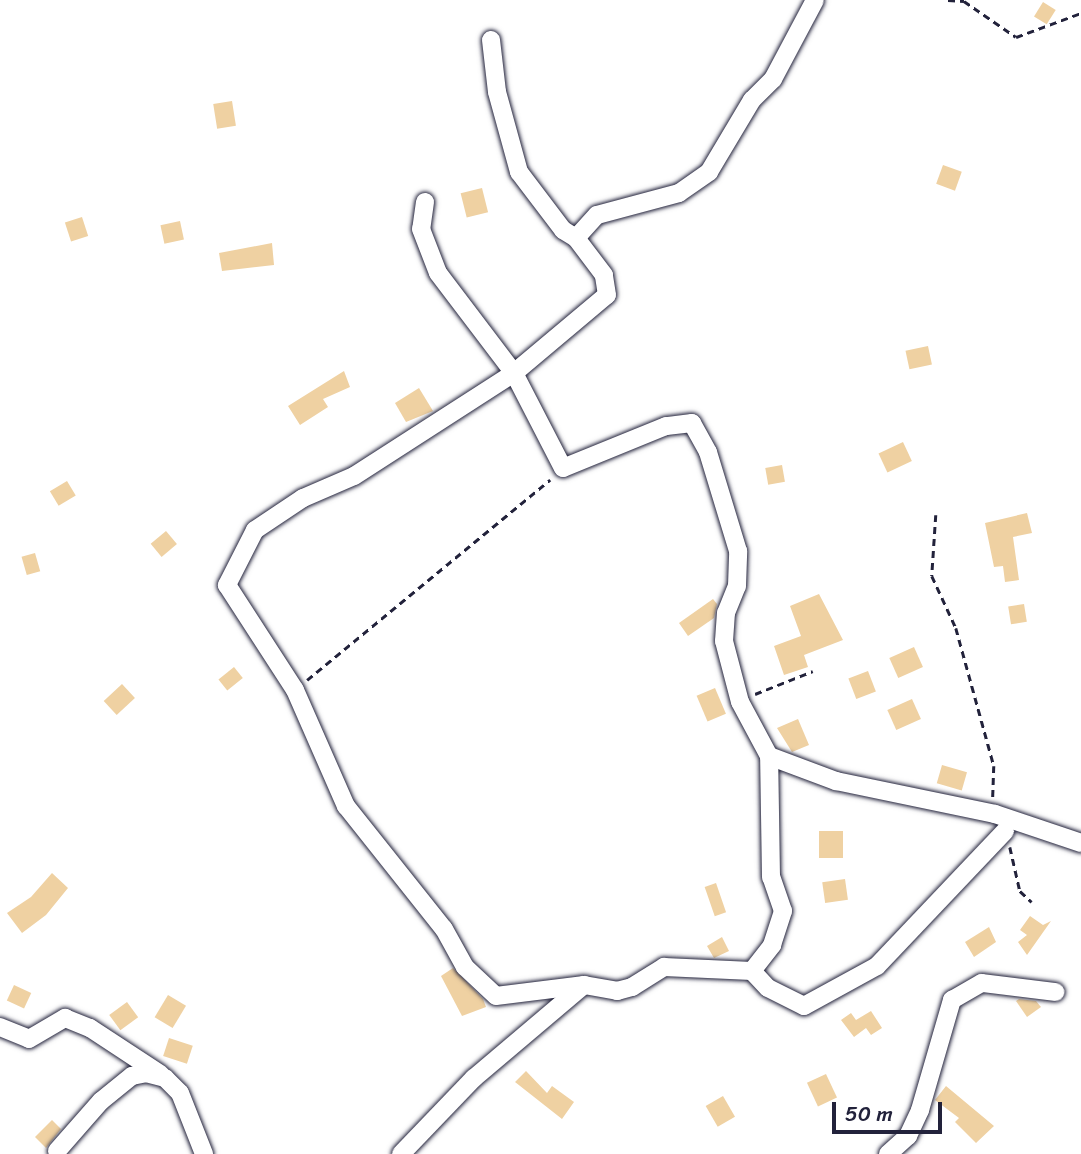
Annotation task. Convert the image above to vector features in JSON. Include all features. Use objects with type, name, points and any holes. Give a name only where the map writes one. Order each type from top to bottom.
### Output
[{"type":"street","points":[[576,238],[597,215],[679,194],[709,172],[752,100],[773,79],[815,0]]},
{"type":"street","points":[[491,40],[498,92],[519,173],[563,230],[576,238],[604,275],[607,295],[514,373],[354,476],[303,498],[255,530],[227,585],[295,690],[346,806],[444,929],[465,967],[496,996],[583,985],[617,991],[632,987],[664,967],[752,971],[768,988],[804,1006],[877,966],[1005,831]]},
{"type":"street","points":[[425,202],[421,229],[438,273],[514,373],[563,468],[666,426],[692,423],[708,452],[738,551],[737,586],[726,613],[724,641],[740,702],[769,756],[771,877],[783,911],[772,945],[752,971]]},
{"type":"street","points":[[769,756],[849,784],[995,814],[1081,843]]},
{"type":"street","points":[[888,1154],[908,1136],[920,1110],[952,1000],[982,983],[1055,992]]},
{"type":"street","points":[[401,1154],[474,1078],[583,985]]},
{"type":"street","points":[[0,1027],[29,1039],[65,1018],[90,1028],[165,1078],[180,1093],[204,1154]]},
{"type":"street","points":[[57,1151],[94,1108],[132,1076],[146,1073],[165,1078]]},
{"type":"path","points":[[948,0],[964,1],[1016,37],[1081,13]]},
{"type":"path","points":[[295,690],[497,527],[563,468]]},
{"type":"path","points":[[936,515],[932,576],[956,628],[994,766],[995,814]]},
{"type":"path","points":[[740,702],[813,671]]},
{"type":"path","points":[[1005,831],[1020,891],[1032,902]]},
{"type":"building","points":[[1043,2],[1056,10],[1047,24],[1034,16]]},
{"type":"building","points":[[232,101],[236,126],[217,129],[213,104]]},
{"type":"building","points":[[943,165],[962,172],[955,191],[936,184]]},
{"type":"building","points":[[482,188],[488,212],[467,218],[461,193]]},
{"type":"building","points":[[82,217],[88,236],[71,242],[65,223]]},
{"type":"building","points":[[180,221],[184,240],[164,244],[160,225]]},
{"type":"building","points":[[272,243],[274,265],[222,271],[219,253]]},
{"type":"building","points":[[928,346],[932,365],[909,369],[906,351]]},
{"type":"building","points":[[344,371],[350,387],[323,399],[328,407],[300,425],[288,406]]},
{"type":"building","points":[[419,388],[433,411],[406,422],[395,403]]},
{"type":"building","points":[[903,442],[912,461],[887,472],[879,453]]},
{"type":"building","points":[[782,465],[785,482],[768,485],[765,468]]},
{"type":"building","points":[[67,481],[76,496],[59,506],[50,491]]},
{"type":"building","points":[[1027,513],[1032,533],[1013,537],[1019,580],[1005,582],[1003,566],[994,567],[985,523]]},
{"type":"building","points":[[166,531],[177,544],[162,557],[151,544]]},
{"type":"building","points":[[35,553],[40,571],[27,575],[22,557]]},
{"type":"building","points":[[819,594],[843,640],[804,655],[808,667],[784,675],[774,646],[801,636],[790,606]]},
{"type":"building","points":[[713,599],[717,604],[714,618],[688,636],[679,623]]},
{"type":"building","points":[[1024,604],[1027,622],[1011,624],[1008,607]]},
{"type":"building","points":[[914,647],[923,667],[898,678],[889,658]]},
{"type":"building","points":[[234,667],[243,678],[227,690],[218,680]]},
{"type":"building","points":[[868,671],[876,692],[856,699],[848,679]]},
{"type":"building","points":[[122,684],[135,698],[117,715],[104,701]]},
{"type":"building","points":[[715,688],[726,714],[708,722],[697,696]]},
{"type":"building","points":[[912,699],[921,719],[896,730],[887,710]]},
{"type":"building","points":[[798,719],[809,745],[792,752],[777,728]]},
{"type":"building","points":[[942,765],[967,772],[962,790],[937,783]]},
{"type":"building","points":[[819,831],[843,831],[843,858],[819,858]]},
{"type":"building","points":[[52,873],[68,888],[46,915],[22,933],[7,913],[31,897]]},
{"type":"building","points":[[845,879],[848,900],[825,903],[822,882]]},
{"type":"building","points":[[716,883],[726,912],[715,916],[705,887]]},
{"type":"building","points":[[1030,916],[1043,925],[1051,921],[1027,955],[1018,942],[1027,935],[1020,930]]},
{"type":"building","points":[[989,927],[996,942],[974,957],[965,942]]},
{"type":"building","points":[[722,937],[729,951],[714,958],[707,946]]},
{"type":"building","points":[[453,968],[483,999],[486,1007],[462,1016],[441,976]]},
{"type":"building","points":[[14,985],[31,993],[24,1008],[7,1000]]},
{"type":"building","points":[[168,995],[186,1006],[173,1028],[155,1017]]},
{"type":"building","points":[[1016,1001],[1036,1001],[1041,1007],[1027,1017]]},
{"type":"building","points":[[127,1002],[138,1017],[120,1030],[109,1015]]},
{"type":"building","points":[[871,1011],[882,1028],[871,1035],[866,1028],[854,1037],[841,1020],[851,1013],[856,1020]]},
{"type":"building","points":[[169,1038],[193,1046],[187,1064],[163,1056]]},
{"type":"building","points":[[526,1071],[547,1093],[552,1086],[574,1102],[562,1119],[515,1082]]},
{"type":"building","points":[[826,1074],[837,1098],[818,1106],[807,1083]]},
{"type":"building","points":[[946,1086],[994,1126],[976,1143],[955,1122],[959,1118],[935,1100]]},
{"type":"building","points":[[723,1096],[735,1117],[718,1127],[706,1106]]},
{"type":"building","points":[[52,1120],[61,1129],[46,1148],[35,1137]]}]
